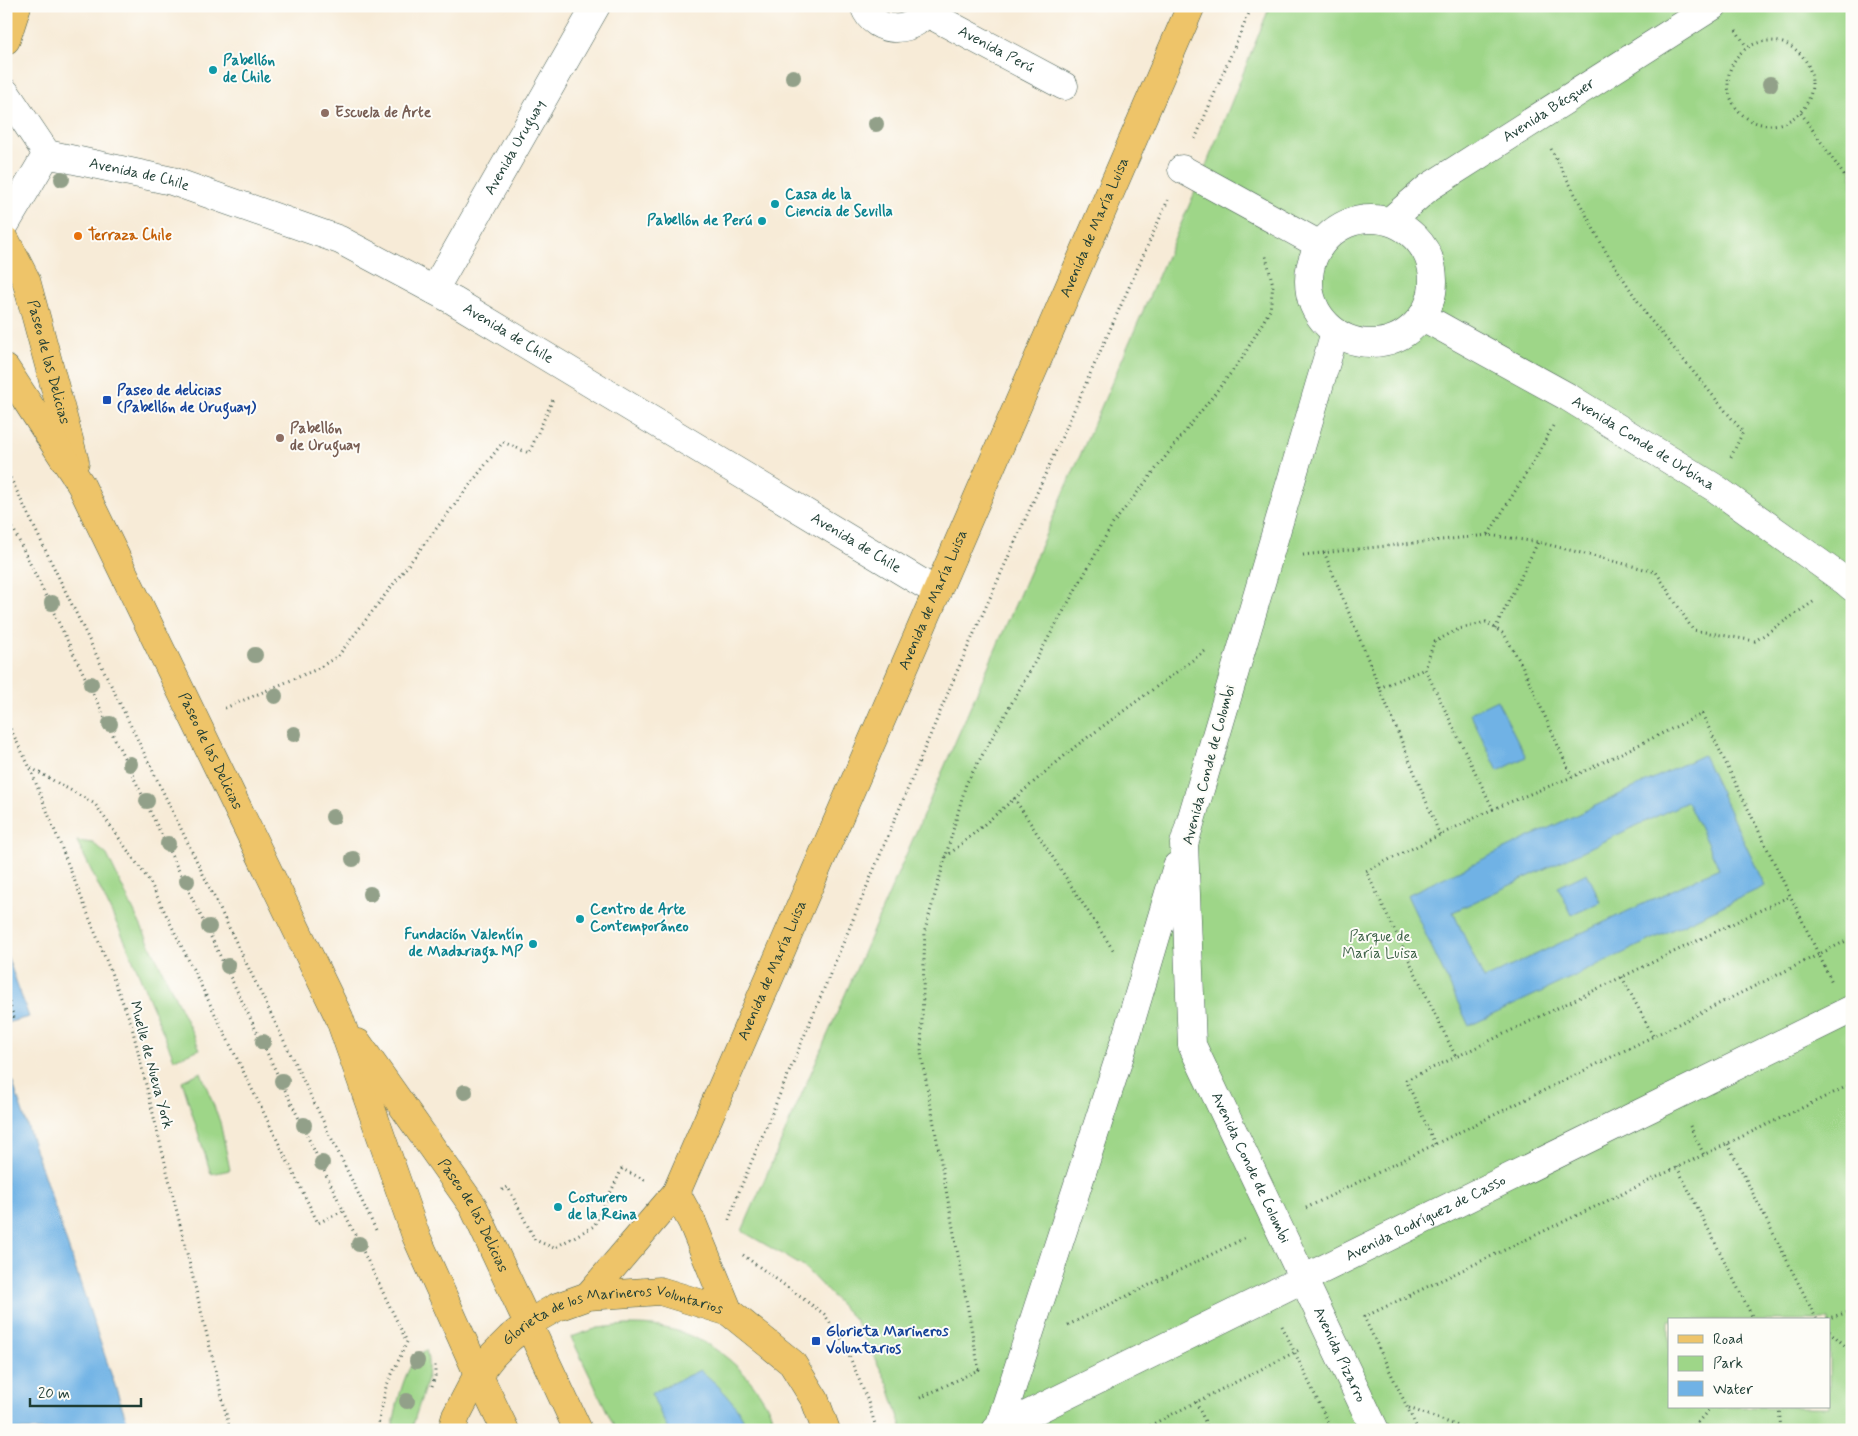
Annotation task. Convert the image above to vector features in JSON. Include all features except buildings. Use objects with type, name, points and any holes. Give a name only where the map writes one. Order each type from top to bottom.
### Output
[{"type":"main road","points":[[6,40],[17,6]]},
{"type":"main road","name":"Avenida de María Luisa","points":[[588,1296],[676,1193],[1190,6]]},
{"type":"main road","name":"Paseo de las Delicias","points":[[6,241],[26,280],[81,485]]},
{"type":"main road","name":"Paseo de las Delicias","points":[[6,369],[81,485],[339,1017],[416,1236],[505,1430]]},
{"type":"main road","name":"Paseo de las Delicias","points":[[339,1017],[473,1206],[578,1430]]},
{"type":"main road","points":[[676,1193],[692,1222],[728,1312]]},
{"type":"main road","name":"Glorieta de los Marineros Voluntarios","points":[[452,1430],[456,1416],[478,1374],[493,1355],[529,1323],[557,1307],[588,1296],[660,1291],[728,1312],[792,1363],[815,1400],[826,1430]]},
{"type":"street","name":"Avenida Uruguay","points":[[434,290],[596,6]]},
{"type":"street","name":"Avenida Perú","points":[[864,6],[872,18],[880,25],[901,29],[919,21],[928,10],[1064,86]]},
{"type":"street","name":"Avenida Bécquer","points":[[1390,221],[1429,187],[1713,6]]},
{"type":"street","points":[[6,93],[47,154],[6,223]]},
{"type":"street","name":"Avenida de Chile","points":[[47,154],[172,181],[340,240],[434,290],[937,592]]},
{"type":"street","points":[[1182,169],[1320,246]]},
{"type":"street","points":[[1370,218],[1390,221],[1411,232],[1426,250],[1434,272],[1433,296],[1423,317],[1409,332],[1392,341],[1372,344],[1352,341],[1335,332],[1321,318],[1312,301],[1308,282],[1312,263],[1320,246],[1334,231],[1351,222],[1370,218]]},
{"type":"street","name":"Avenida Conde de Urbina","points":[[1423,317],[1568,397],[1715,488],[1849,584]]},
{"type":"street","name":"Avenida Conde de Colombi","points":[[1302,1278],[1192,1045],[1184,844],[1335,332]]},
{"type":"street","points":[[994,1429],[1025,1347],[1140,991],[1184,844]]},
{"type":"street","name":"Avenida Rodríguez de Casso","points":[[994,1429],[1849,1010]]},
{"type":"street","name":"Avenida Pizarro","points":[[1302,1278],[1375,1430]]},
{"type":"path","points":[[730,1226],[729,1217],[955,676],[1182,169],[1252,6]]},
{"type":"path","points":[[1766,40],[1786,43],[1803,55],[1812,74],[1811,95],[1801,113],[1784,124],[1763,126],[1744,118],[1739,112],[1731,102],[1727,81],[1732,62],[1746,46],[1766,40]]},
{"type":"path","points":[[1801,113],[1852,188]]},
{"type":"path","points":[[1543,114],[1549,146],[1611,260],[1648,317],[1743,432],[1715,488]]},
{"type":"path","points":[[979,1370],[921,1054],[925,930],[966,784],[1112,525],[1241,360],[1270,310],[1273,285],[1253,207]]},
{"type":"path","points":[[196,720],[315,670],[338,656],[503,442],[529,453],[566,368]]},
{"type":"path","points":[[1488,535],[1534,461],[1568,397]]},
{"type":"path","points":[[6,469],[378,1233]]},
{"type":"path","points":[[6,514],[407,1342],[386,1387],[377,1430]]},
{"type":"path","points":[[1268,558],[1488,535],[1538,542],[1656,572],[1693,630],[1755,642],[1849,584]]},
{"type":"path","points":[[1495,628],[1538,542]]},
{"type":"path","points":[[1324,552],[1440,835]]},
{"type":"path","points":[[945,857],[1076,746],[1251,618]]},
{"type":"path","points":[[1493,809],[1425,668],[1434,642],[1459,629],[1486,622],[1504,634],[1522,666],[1572,777]]},
{"type":"path","points":[[1379,688],[1425,668]]},
{"type":"path","points":[[1456,1056],[1366,871],[1493,809],[1572,777],[1702,714],[1790,896],[1849,1010]]},
{"type":"path","name":"Muelle de Nueva York","points":[[6,720],[30,768],[131,1023],[230,1430]]},
{"type":"path","points":[[30,768],[95,804],[139,866],[155,891],[318,1223],[343,1211]]},
{"type":"path","points":[[1014,798],[1140,991]]},
{"type":"path","points":[[1435,1144],[1406,1080],[1790,896]]},
{"type":"path","points":[[920,1398],[1852,938]]},
{"type":"path","points":[[1622,977],[1653,1036]]},
{"type":"path","points":[[6,993],[15,1021]]},
{"type":"path","points":[[1418,1430],[1364,1317],[1852,1084]]},
{"type":"path","points":[[1728,1144],[1816,1318]]},
{"type":"path","points":[[1677,1167],[1753,1318]]},
{"type":"path","points":[[508,1187],[535,1240],[554,1248],[594,1226],[622,1169],[634,1175]]},
{"type":"path","points":[[740,1253],[824,1314],[844,1343],[878,1430]]},
{"type":"path","points":[[1267,1296],[1332,1430]]},
{"type":"path","points":[[1829,1318],[1852,1311]]},
{"type":"path","points":[[1830,1332],[1852,1352]]},
{"type":"path","points":[[1141,1430],[1329,1334]]},
{"type":"path","points":[[430,1393],[435,1376],[436,1357]]},
{"type":"path","points":[[1196,1402],[1209,1430]]},
{"type":"path","points":[[1408,1408],[1469,1430]]},
{"type":"path","points":[[1691,1430],[1710,1408]]},
{"type":"path","points":[[1780,1408],[1781,1430]]},
{"type":"green space","name":"Parque de María Luisa","points":[[1270,6],[1852,6],[1852,1430],[903,1430],[888,1384],[855,1320],[804,1267],[742,1231],[1201,178]]},
{"type":"green space","points":[[77,841],[93,843],[107,855],[200,1049],[174,1059],[126,943]]},
{"type":"green space","points":[[201,1072],[220,1122],[230,1170],[211,1174],[182,1081]]},
{"type":"green space","points":[[626,1325],[653,1326],[674,1330],[713,1348],[730,1360],[759,1392],[770,1410],[778,1430],[616,1430],[571,1337],[598,1328]]},
{"type":"green space","points":[[426,1350],[428,1370],[412,1430],[392,1430],[406,1375],[418,1356]]},
{"type":"water","points":[[1497,700],[1526,757],[1498,771],[1470,713]]},
{"type":"water","points":[[1703,755],[1765,886],[1469,1026],[1407,895]],"holes":[[[1687,802],[1719,868],[1484,979],[1453,912]]]},
{"type":"water","points":[[1587,873],[1601,902],[1572,915],[1558,887]]},
{"type":"water","points":[[6,953],[29,1017],[6,1023]]},
{"type":"water","points":[[6,1063],[130,1430],[6,1430]]},
{"type":"water","points":[[700,1370],[734,1404],[748,1430],[668,1430],[651,1393]]},
{"type":"place","name":"Pabellón de Chile","points":[[213,70]]},
{"type":"place","name":"Escuela de Arte","points":[[325,113]]},
{"type":"place","name":"Casa de la Ciencia de Sevilla","points":[[775,204]]},
{"type":"place","name":"Pabellón de Perú","points":[[762,221]]},
{"type":"place","name":"Terraza Chile","points":[[78,236]]},
{"type":"place","name":"Paseo de delicias (Pabellón de Uruguay)","points":[[107,400]]},
{"type":"place","name":"Pabellón de Uruguay","points":[[280,438]]},
{"type":"place","name":"Centro de Arte Contemporáneo","points":[[580,919]]},
{"type":"place","name":"Fundación Valentín de Madariaga MP","points":[[533,944]]},
{"type":"place","name":"Costurero de la Reina","points":[[558,1207]]},
{"type":"place","name":"Glorieta Marineros Voluntarios","points":[[816,1341]]}]
